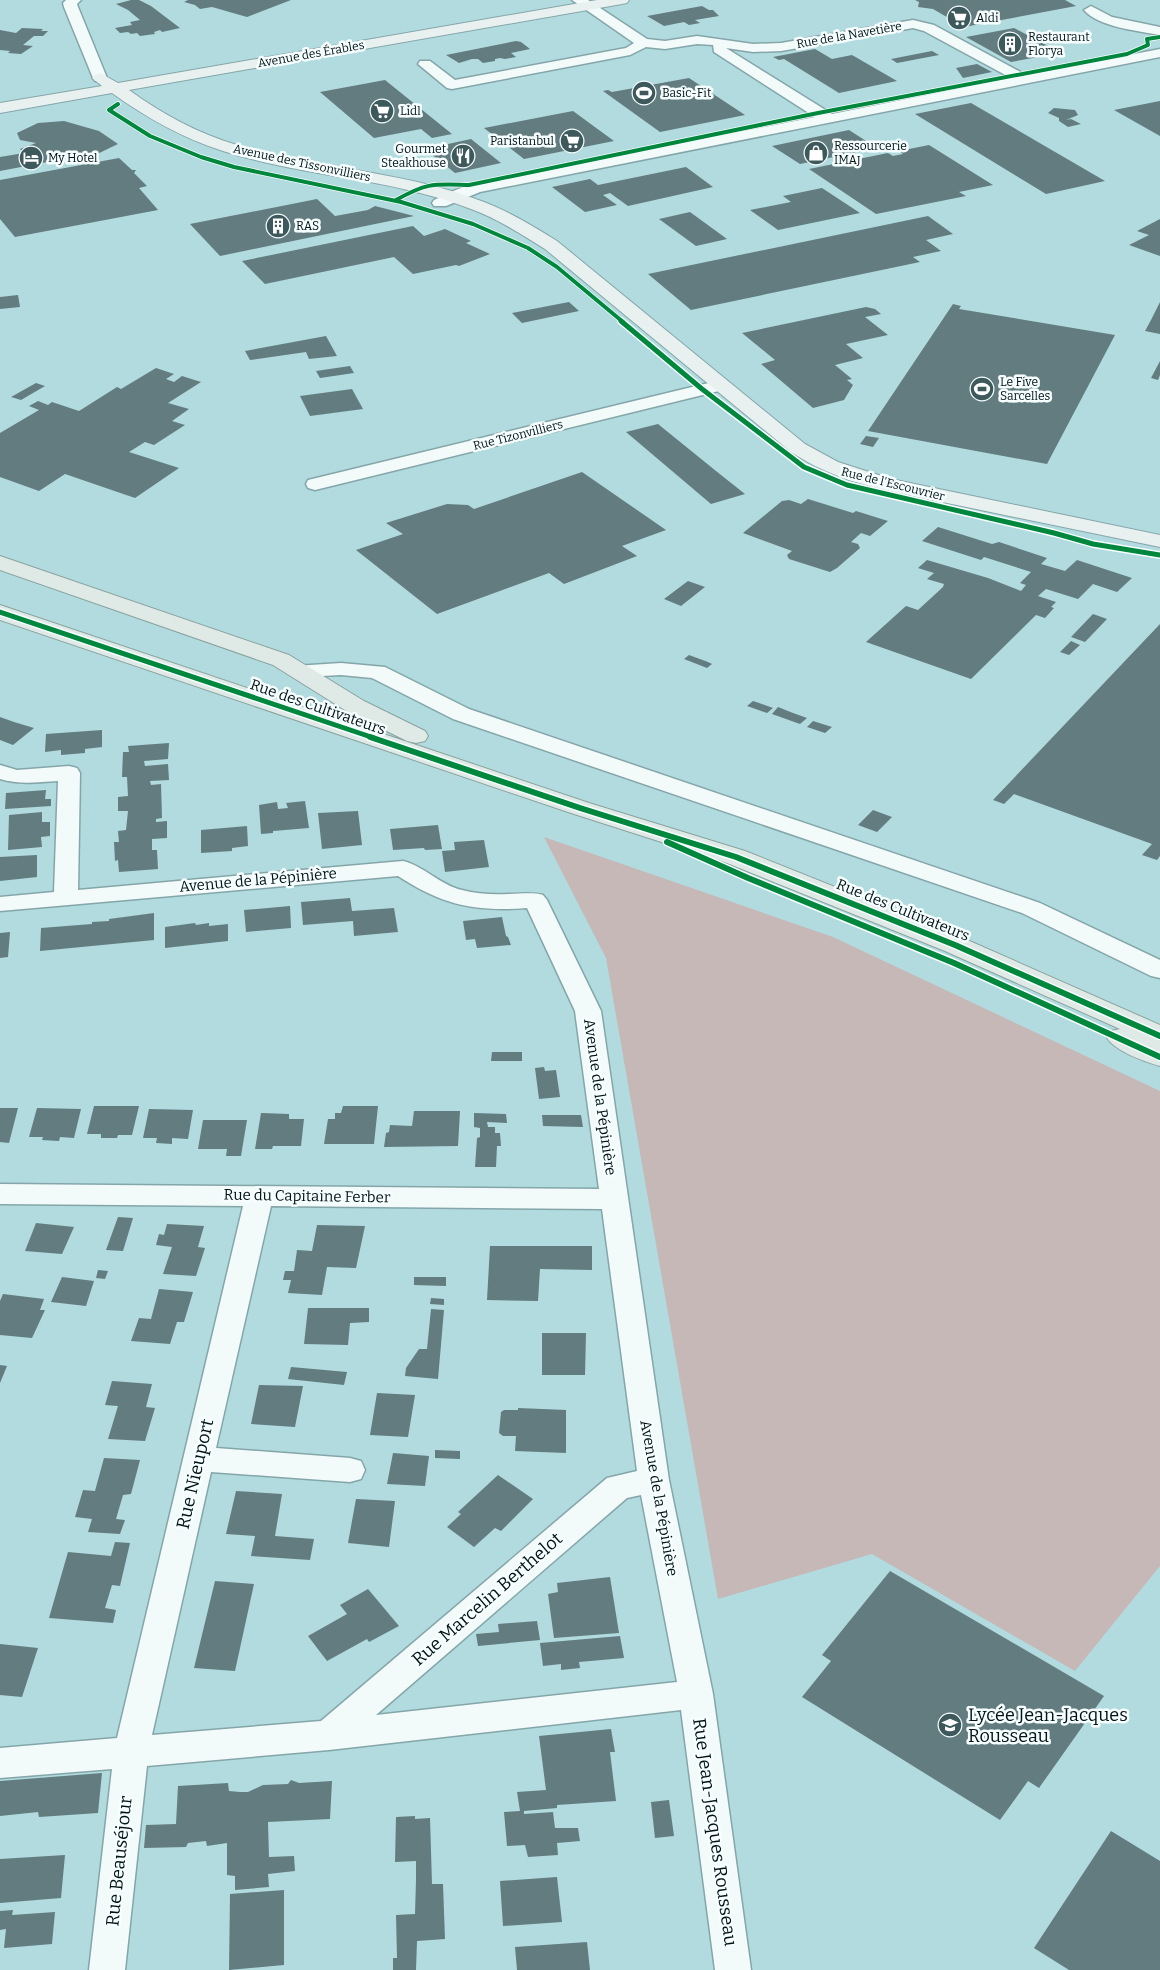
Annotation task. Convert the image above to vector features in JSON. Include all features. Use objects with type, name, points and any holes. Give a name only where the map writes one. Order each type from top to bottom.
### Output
[{"type":"main road","points":[[0,563],[281,660],[303,671],[336,695],[383,722],[580,808]]},
{"type":"main road","name":"Rue des Cultivateurs","points":[[0,612],[580,808],[736,857],[1018,971],[1160,1036]]},
{"type":"main road","points":[[0,618],[265,702]]},
{"type":"main road","name":"Rue des Cultivateurs","points":[[629,824],[720,867],[876,930],[1002,984],[1160,1057]]},
{"type":"street","points":[[74,0],[70,3],[71,7],[109,89]]},
{"type":"street","name":"Avenue des Érables","points":[[109,89],[215,58],[555,0]]},
{"type":"street","name":"Avenue des Érables","points":[[0,96],[109,89],[584,3],[622,0]]},
{"type":"street","points":[[425,64],[452,85],[630,51],[643,43],[584,3]]},
{"type":"street","points":[[1091,10],[1108,20],[1160,31]]},
{"type":"street","name":"Rue de la Navetière","points":[[643,43],[665,45],[697,40],[753,48],[775,48],[913,24],[929,28],[1024,80]]},
{"type":"street","points":[[720,42],[719,48],[737,62],[818,113],[832,119]]},
{"type":"street","points":[[455,204],[484,198],[496,188],[509,182],[1160,53]]},
{"type":"street","points":[[0,108],[30,96],[89,84],[109,89]]},
{"type":"street","points":[[0,108],[85,99],[109,89]]},
{"type":"street","name":"Avenue des Tissonvilliers","points":[[109,89],[158,128],[217,153],[262,165],[455,204],[566,260],[596,283]]},
{"type":"street","name":"Rue de l'Escouvrier","points":[[596,283],[798,448],[838,470],[889,485],[1160,542]]},
{"type":"street","name":"Rue Tizonvilliers","points":[[316,484],[721,385]]},
{"type":"street","points":[[303,671],[341,669],[377,672],[461,714],[1031,908],[1160,970]]},
{"type":"street","points":[[0,772],[16,777],[69,773],[66,896]]},
{"type":"street","name":"Avenue de la Pépinière","points":[[0,904],[66,896],[403,868],[436,889],[468,900],[515,902],[535,900],[588,1011],[654,1480],[696,1694]]},
{"type":"street","name":"Rue du Capitaine Ferber","points":[[0,1194],[614,1199]]},
{"type":"street","name":"Rue Nieuport","points":[[131,1751],[259,1196]]},
{"type":"street","points":[[198,1459],[350,1470]]},
{"type":"street","name":"Rue Marcelin Berthelot","points":[[329,1735],[618,1487],[654,1480]]},
{"type":"street","points":[[0,1763],[329,1735],[696,1694]]},
{"type":"street","name":"Rue Jean-Jacques Rousseau","points":[[696,1694],[733,1970]]},
{"type":"street","name":"Rue Beauséjour","points":[[107,1970],[131,1751]]},
{"type":"shaded area","points":[[544,837],[833,937],[1160,1091],[1160,1566],[1075,1671],[872,1554],[718,1599],[606,958]]},
{"type":"building","points":[[139,0],[151,6],[180,28],[162,32],[160,30],[154,32],[155,34],[140,36],[137,33],[120,33],[115,28],[132,25],[130,22],[140,20],[128,10],[116,4]]},
{"type":"building","points":[[188,0],[291,0],[247,17],[212,7],[200,9],[195,5],[184,2]]},
{"type":"building","points":[[915,0],[1065,0],[1076,6],[964,27],[933,9],[918,7],[919,2]]},
{"type":"building","points":[[702,6],[713,10],[719,16],[695,20],[700,23],[689,25],[684,22],[664,26],[647,16]]},
{"type":"building","points":[[22,28],[48,31],[43,36],[34,36],[23,45],[33,46],[21,54],[0,50],[0,30],[16,33]]},
{"type":"building","name":"Restaurant Florya","points":[[1014,28],[1050,47],[1054,46],[1061,50],[1056,51],[1060,53],[1011,62],[966,37]]},
{"type":"building","points":[[516,41],[521,42],[530,49],[511,53],[516,57],[500,58],[483,63],[478,59],[472,59],[459,63],[446,55]]},
{"type":"building","points":[[815,49],[832,59],[852,55],[897,81],[839,93],[784,59],[779,60],[773,57]]},
{"type":"building","points":[[932,51],[939,55],[897,63],[891,59]]},
{"type":"building","points":[[977,64],[992,72],[963,78],[956,68]]},
{"type":"building","points":[[689,78],[745,115],[660,132],[603,91],[608,90],[612,92]]},
{"type":"building","name":"Lidl","points":[[385,80],[452,134],[432,138],[421,129],[374,138],[320,92]]},
{"type":"building","points":[[1160,101],[1160,136],[1114,110]]},
{"type":"building","points":[[971,103],[1105,181],[1046,194],[915,114]]},
{"type":"building","points":[[1054,108],[1075,110],[1078,115],[1066,120],[1071,119],[1081,124],[1068,127],[1059,121],[1059,118],[1048,113]]},
{"type":"building","points":[[573,111],[614,141],[524,159],[484,128]]},
{"type":"building","points":[[64,121],[99,131],[118,144],[93,156],[57,152],[63,159],[0,171],[0,157],[24,153],[20,149],[36,143],[20,140],[17,133],[38,123]]},
{"type":"building","points":[[849,130],[877,148],[800,164],[772,146]]},
{"type":"building","name":"Gourmet Steakhouse","points":[[471,139],[501,163],[455,173],[425,149]]},
{"type":"building","points":[[929,145],[993,185],[959,192],[966,196],[876,214],[809,169],[888,153],[893,156],[903,154],[899,151]]},
{"type":"building","points":[[119,158],[132,170],[136,170],[134,173],[147,186],[139,188],[158,210],[15,237],[0,219],[0,180]]},
{"type":"building","points":[[686,167],[713,187],[628,206],[610,193],[603,195],[617,205],[585,212],[552,187],[590,179],[598,185]]},
{"type":"building","points":[[822,188],[860,213],[778,230],[750,210],[791,202],[783,196]]},
{"type":"building","name":"RAS","points":[[317,199],[335,216],[368,210],[375,206],[414,216],[220,256],[190,224]]},
{"type":"building","points":[[690,212],[727,239],[696,246],[659,219]]},
{"type":"building","points":[[928,216],[953,234],[926,240],[941,251],[913,257],[920,262],[691,310],[648,274]]},
{"type":"building","points":[[1160,219],[1160,256],[1129,245],[1149,235],[1137,231]]},
{"type":"building","points":[[413,226],[424,236],[445,229],[471,241],[466,243],[490,254],[459,266],[413,274],[394,257],[265,284],[242,261]]},
{"type":"building","points":[[18,295],[20,307],[0,309],[0,297]]},
{"type":"building","points":[[569,302],[579,311],[522,323],[512,313]]},
{"type":"building","points":[[1160,302],[1160,334],[1145,331],[1151,320]]},
{"type":"building","points":[[953,304],[961,306],[959,309],[1115,335],[1047,464],[868,431]]},
{"type":"building","points":[[866,307],[875,309],[881,314],[865,317],[888,335],[846,344],[863,358],[835,365],[852,379],[847,380],[853,385],[844,400],[813,408],[761,364],[775,360],[742,333]]},
{"type":"building","points":[[326,336],[337,356],[309,359],[306,352],[250,360],[245,351]]},
{"type":"building","points":[[1160,361],[1158,380],[1151,378]]},
{"type":"building","points":[[350,366],[354,373],[320,378],[316,371]]},
{"type":"building","points":[[156,368],[174,374],[166,379],[174,382],[182,376],[201,382],[168,403],[189,409],[172,421],[185,425],[154,445],[145,442],[129,452],[179,468],[135,498],[65,474],[39,491],[0,477],[0,433],[39,410],[29,406],[38,401],[48,405],[52,402],[79,411],[117,387],[121,389]]},
{"type":"building","points":[[36,383],[45,386],[21,400],[11,397]]},
{"type":"building","points":[[352,389],[363,409],[310,416],[300,396]]},
{"type":"building","points":[[658,424],[745,494],[711,504],[626,432]]},
{"type":"building","points":[[866,436],[879,438],[873,447],[860,444]]},
{"type":"building","points":[[582,472],[666,530],[622,546],[637,556],[564,584],[549,573],[437,614],[356,550],[403,534],[386,523],[447,504],[468,505],[474,509]]},
{"type":"building","points":[[808,499],[853,513],[856,511],[888,521],[870,536],[861,533],[851,542],[858,544],[860,548],[830,572],[789,559],[787,555],[792,551],[743,533],[782,501],[789,500],[801,504]]},
{"type":"building","points":[[938,527],[992,544],[999,542],[1047,558],[1041,564],[1065,571],[1077,560],[1132,578],[1117,592],[1093,584],[1078,599],[1046,589],[1038,596],[1056,602],[1051,607],[1054,608],[1045,618],[1036,615],[971,679],[866,642],[906,606],[918,610],[943,587],[944,584],[927,579],[934,573],[918,568],[927,560],[988,578],[1021,591],[1026,585],[1020,583],[1031,572],[984,557],[981,560],[922,541]]},
{"type":"building","points":[[688,581],[705,587],[681,606],[664,599]]},
{"type":"building","points":[[1093,614],[1107,619],[1085,642],[1071,637]]},
{"type":"building","points":[[1160,624],[1160,856],[1157,860],[1142,855],[1152,844],[1014,794],[1004,804],[993,800]]},
{"type":"building","points":[[1071,641],[1080,645],[1069,655],[1060,652]]},
{"type":"building","points":[[689,655],[712,664],[707,668],[684,659]]},
{"type":"building","points":[[753,701],[773,708],[767,713],[747,706]]},
{"type":"building","points":[[778,707],[807,718],[800,724],[772,714]]},
{"type":"building","points":[[0,717],[34,728],[13,745],[0,740]]},
{"type":"building","points":[[813,721],[832,727],[825,733],[807,727]]},
{"type":"building","points":[[102,730],[102,747],[85,749],[85,753],[61,755],[61,750],[45,752],[46,734]]},
{"type":"building","points":[[169,743],[168,759],[144,761],[145,766],[168,764],[169,780],[150,781],[151,785],[161,784],[162,818],[156,819],[156,822],[167,821],[167,838],[152,839],[152,850],[157,850],[158,869],[119,872],[118,860],[115,861],[114,842],[119,842],[118,831],[126,830],[128,811],[118,811],[118,797],[128,796],[127,777],[122,777],[123,752],[129,752],[128,746]]},
{"type":"building","points":[[46,790],[45,799],[51,799],[51,806],[5,809],[6,793]]},
{"type":"building","points":[[305,801],[309,828],[261,834],[259,805],[277,802],[278,809],[288,808],[286,803]]},
{"type":"building","points":[[873,810],[892,817],[877,832],[858,825]]},
{"type":"building","points":[[358,811],[362,845],[322,849],[318,813]]},
{"type":"building","points":[[42,812],[42,822],[50,822],[50,836],[41,837],[42,847],[8,850],[9,815]]},
{"type":"building","points":[[438,825],[442,849],[393,850],[390,829]]},
{"type":"building","points":[[247,826],[248,846],[232,848],[232,851],[201,853],[201,830]]},
{"type":"building","points":[[484,840],[489,867],[445,872],[442,851],[455,850],[454,842]]},
{"type":"building","points":[[37,855],[37,877],[0,881],[0,857]]},
{"type":"building","points":[[350,898],[352,911],[394,908],[398,932],[354,936],[353,921],[303,925],[301,902]]},
{"type":"building","points":[[290,906],[291,928],[246,932],[244,910]]},
{"type":"building","points":[[154,913],[154,940],[40,951],[41,928],[92,924],[92,922]]},
{"type":"building","points":[[502,917],[506,936],[511,945],[477,948],[475,939],[466,940],[463,921]]},
{"type":"building","points":[[195,923],[196,925],[209,923],[209,926],[228,924],[228,941],[165,948],[165,927]]},
{"type":"building","points":[[10,932],[8,957],[0,958],[0,933]]},
{"type":"building","points":[[492,1052],[522,1052],[522,1061],[491,1061]]},
{"type":"building","points":[[544,1067],[545,1071],[556,1070],[560,1097],[539,1099],[535,1068]]},
{"type":"building","points":[[94,1106],[139,1106],[132,1135],[118,1135],[117,1138],[101,1138],[101,1134],[87,1134]]},
{"type":"building","points":[[343,1106],[378,1106],[374,1144],[324,1144],[328,1119],[335,1119],[335,1113],[341,1113]]},
{"type":"building","points":[[0,1108],[18,1108],[9,1143],[0,1142]]},
{"type":"building","points":[[37,1108],[81,1109],[74,1138],[60,1137],[59,1141],[42,1140],[43,1137],[29,1137]]},
{"type":"building","points":[[149,1109],[193,1110],[188,1139],[172,1138],[172,1144],[156,1143],[157,1138],[143,1138]]},
{"type":"building","points":[[414,1111],[460,1111],[458,1146],[384,1147],[386,1133],[389,1132],[390,1125],[412,1126]]},
{"type":"building","points":[[261,1113],[289,1114],[289,1119],[304,1119],[301,1146],[273,1146],[272,1149],[255,1149]]},
{"type":"building","points":[[474,1113],[506,1114],[507,1123],[487,1122],[488,1127],[495,1127],[495,1133],[500,1133],[501,1146],[497,1146],[496,1167],[475,1167],[477,1138],[480,1137],[480,1128],[474,1127]]},
{"type":"building","points":[[542,1115],[581,1115],[583,1127],[543,1126]]},
{"type":"building","points":[[203,1120],[247,1120],[241,1156],[226,1156],[227,1149],[198,1149]]},
{"type":"building","points":[[118,1217],[133,1218],[123,1251],[106,1250]]},
{"type":"building","points":[[36,1223],[74,1227],[62,1254],[25,1251]]},
{"type":"building","points":[[167,1224],[204,1226],[198,1247],[205,1248],[196,1276],[163,1274],[172,1247],[156,1245],[159,1234],[164,1235]]},
{"type":"building","points":[[317,1225],[365,1226],[356,1268],[327,1267],[322,1295],[288,1293],[291,1280],[283,1280],[285,1271],[294,1271],[297,1250],[312,1251]]},
{"type":"building","points":[[490,1246],[592,1246],[592,1270],[540,1269],[538,1301],[487,1300]]},
{"type":"building","points":[[98,1270],[108,1271],[105,1279],[96,1278]]},
{"type":"building","points":[[62,1277],[94,1281],[86,1306],[51,1302]]},
{"type":"building","points":[[414,1277],[446,1277],[446,1286],[414,1285]]},
{"type":"building","points":[[159,1289],[193,1292],[184,1322],[177,1322],[170,1344],[131,1341],[139,1318],[151,1319]]},
{"type":"building","points":[[3,1294],[44,1299],[40,1310],[45,1310],[32,1338],[0,1335],[0,1301]]},
{"type":"building","points":[[431,1298],[444,1299],[444,1305],[430,1304]]},
{"type":"building","points":[[308,1308],[369,1308],[369,1322],[350,1323],[348,1345],[304,1344]]},
{"type":"building","points":[[431,1309],[444,1310],[438,1379],[405,1376],[406,1368],[419,1349],[427,1349]]},
{"type":"building","points":[[542,1333],[586,1333],[585,1375],[542,1375]]},
{"type":"building","points":[[0,1365],[7,1366],[0,1383]]},
{"type":"building","points":[[291,1367],[347,1372],[344,1385],[288,1379]]},
{"type":"building","points":[[112,1381],[152,1384],[146,1407],[155,1408],[145,1441],[108,1439],[118,1406],[105,1405]]},
{"type":"building","points":[[259,1385],[303,1386],[295,1427],[251,1424]]},
{"type":"building","points":[[377,1393],[415,1395],[408,1437],[370,1435]]},
{"type":"building","points":[[518,1408],[566,1410],[566,1453],[515,1451],[516,1436],[503,1436],[499,1433],[501,1412],[504,1410],[518,1410]]},
{"type":"building","points":[[435,1450],[460,1451],[460,1459],[435,1458]]},
{"type":"building","points":[[393,1453],[429,1456],[425,1486],[387,1484]]},
{"type":"building","points":[[104,1458],[140,1460],[131,1494],[123,1495],[116,1519],[125,1520],[120,1534],[88,1532],[92,1519],[75,1517],[83,1490],[95,1491]]},
{"type":"building","points":[[498,1475],[533,1499],[501,1531],[495,1528],[474,1547],[447,1527],[461,1514],[458,1512]]},
{"type":"building","points":[[236,1491],[282,1494],[275,1536],[314,1539],[310,1560],[251,1556],[255,1536],[226,1534]]},
{"type":"building","points":[[356,1499],[395,1501],[389,1547],[348,1543]]},
{"type":"building","points":[[115,1542],[130,1543],[120,1586],[112,1585],[105,1608],[116,1610],[113,1623],[49,1618],[68,1552],[111,1556]]},
{"type":"building","points":[[890,1571],[1104,1696],[1039,1788],[1028,1781],[1000,1820],[802,1697],[831,1661],[822,1655]]},
{"type":"building","points":[[610,1577],[619,1633],[554,1638],[548,1594],[558,1592],[557,1583]]},
{"type":"building","points":[[215,1581],[254,1584],[235,1671],[194,1668]]},
{"type":"building","points":[[368,1589],[399,1626],[369,1642],[367,1639],[327,1661],[308,1636],[347,1614],[340,1605]]},
{"type":"building","points":[[537,1621],[540,1640],[478,1646],[476,1634],[499,1632],[498,1624]]},
{"type":"building","points":[[620,1636],[624,1658],[579,1662],[580,1668],[561,1670],[561,1664],[543,1666],[540,1643]]},
{"type":"building","points":[[0,1644],[38,1648],[22,1697],[0,1695]]},
{"type":"building","points":[[611,1729],[615,1752],[610,1752],[616,1801],[557,1805],[557,1808],[524,1811],[524,1814],[553,1812],[555,1828],[578,1828],[580,1841],[557,1843],[558,1855],[528,1857],[525,1845],[507,1846],[504,1812],[520,1811],[517,1792],[546,1790],[539,1736]]},
{"type":"building","points":[[102,1773],[98,1813],[39,1817],[38,1812],[0,1816],[0,1781]]},
{"type":"building","points":[[291,1780],[299,1783],[332,1781],[330,1819],[268,1822],[269,1857],[294,1856],[295,1871],[268,1874],[269,1887],[235,1890],[235,1876],[227,1875],[227,1843],[207,1846],[206,1841],[188,1843],[186,1847],[144,1848],[146,1825],[176,1824],[178,1786],[228,1783],[229,1791],[248,1792],[263,1785],[288,1784]]},
{"type":"building","points":[[669,1800],[674,1836],[655,1838],[651,1802]]},
{"type":"building","points":[[415,1816],[415,1819],[430,1818],[432,1884],[443,1884],[445,1939],[417,1941],[416,1970],[393,1970],[393,1958],[397,1958],[396,1915],[415,1914],[416,1880],[416,1861],[395,1862],[396,1817]]},
{"type":"building","points":[[1111,1831],[1160,1861],[1160,1970],[1069,1970],[1034,1948]]},
{"type":"building","points":[[65,1855],[61,1898],[0,1903],[0,1859]]},
{"type":"building","points":[[557,1877],[562,1922],[503,1926],[500,1881]]},
{"type":"building","points":[[284,1890],[284,1965],[229,1970],[230,1894]]},
{"type":"building","points":[[13,1910],[12,1915],[55,1912],[52,1944],[4,1948],[6,1929],[0,1930],[0,1911]]},
{"type":"building","points":[[587,1942],[590,1970],[517,1970],[515,1947]]},
{"type":"cycle path","points":[[396,200],[417,188],[430,184],[469,185],[818,113],[1127,54],[1148,45],[1147,39],[1160,37]]},
{"type":"cycle path","points":[[118,104],[109,110],[150,136],[201,157],[234,167],[401,202],[473,224],[528,248],[557,267],[702,389],[804,467],[847,485],[1054,533],[1080,541],[1160,555]]},
{"type":"cycle path","points":[[0,612],[580,808],[736,857],[955,945],[1160,1036]]},
{"type":"cycle path","points":[[667,842],[748,878],[954,963],[1160,1057]]},
{"type":"place","name":"Aldi","points":[[959,18]]},
{"type":"place","name":"Restaurant Florya","points":[[1010,44]]},
{"type":"place","name":"Basic-Fit","points":[[644,93]]},
{"type":"place","name":"Lidl","points":[[382,111]]},
{"type":"place","name":"Paristanbul","points":[[572,141]]},
{"type":"place","name":"Ressourcerie IMAJ","points":[[816,153]]},
{"type":"place","name":"Gourmet Steakhouse","points":[[463,156]]},
{"type":"place","name":"My Hotel","points":[[31,158]]},
{"type":"place","name":"RAS","points":[[278,226]]},
{"type":"place","name":"Le Five Sarcelles","points":[[982,389]]},
{"type":"place","name":"Lycée Jean-Jacques Rousseau","points":[[950,1725]]}]
